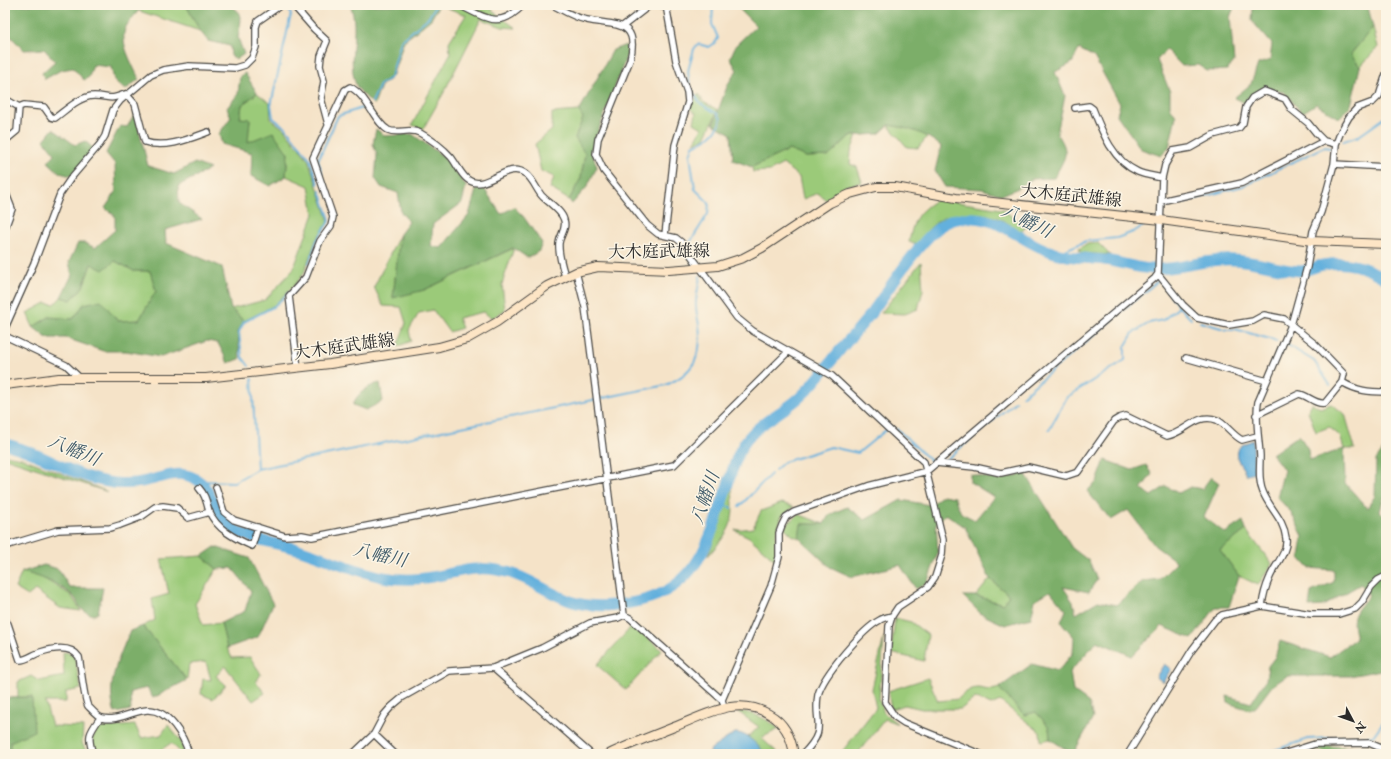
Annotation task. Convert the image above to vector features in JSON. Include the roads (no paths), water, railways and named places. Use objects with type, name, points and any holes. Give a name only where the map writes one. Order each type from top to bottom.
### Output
[{"type":"main road","name":"大木庭武雄線","points":[[5,385],[29,381],[80,378],[206,378],[298,368],[439,347],[467,339],[497,322],[564,276],[598,267],[669,270],[718,266],[742,258],[762,248],[830,203],[850,194],[876,187],[895,187],[956,198],[1161,220],[1312,240],[1386,244]]},
{"type":"main road","points":[[609,754],[723,704],[751,706],[774,717],[784,727],[792,740],[794,754]]},
{"type":"street","points":[[5,328],[34,263],[60,194],[71,178],[100,144],[105,136],[113,110],[126,94],[151,75],[163,70],[189,66],[235,68],[245,64],[252,58],[256,47],[256,27],[258,21],[281,5]]},
{"type":"street","points":[[292,5],[314,29],[327,40],[321,56],[320,66],[324,81],[321,98],[328,124]]},
{"type":"street","points":[[459,5],[500,21],[508,19],[523,5]]},
{"type":"street","points":[[553,5],[578,18],[623,26],[630,33],[633,47],[630,60],[598,139],[596,154],[604,171],[647,226],[658,234],[676,238],[682,242],[737,318],[745,325],[788,352],[832,376],[924,462],[943,540],[942,555],[935,578],[928,587],[898,607],[892,616],[888,626],[884,694],[888,709],[904,723],[980,754]]},
{"type":"street","points":[[623,26],[650,5]]},
{"type":"street","points":[[657,5],[666,6],[676,61],[687,92],[688,102],[675,145],[665,236]]},
{"type":"street","points":[[1262,606],[1263,596],[1271,576],[1284,551],[1286,539],[1281,521],[1260,485],[1256,415],[1258,402],[1290,325],[1307,267],[1312,240],[1334,164],[1336,144],[1341,131],[1349,117],[1357,108],[1373,102],[1379,96],[1386,74]]},
{"type":"street","points":[[298,368],[289,296],[306,277],[320,241],[331,226],[333,217],[313,158],[328,124],[346,90],[350,87],[354,89],[373,111],[381,124],[388,130],[394,132],[410,129],[420,133],[450,156],[466,179],[474,182],[482,182],[509,171],[518,170],[526,174],[539,193],[562,215],[565,222],[559,241],[564,276]]},
{"type":"street","points":[[1256,415],[1299,394],[1306,395],[1316,402],[1325,403],[1342,382],[1344,374],[1315,344],[1284,319],[1264,315],[1253,321],[1229,325],[1196,318],[1183,305],[1158,274],[1162,178],[1165,165],[1172,151],[1190,148],[1213,135],[1239,128],[1243,123],[1246,107],[1252,98],[1264,91],[1285,99],[1292,110],[1308,123],[1324,141],[1336,144]]},
{"type":"street","points":[[5,99],[19,107],[24,105],[44,107],[51,117],[55,118],[81,100],[93,96],[113,99],[126,94]]},
{"type":"street","points":[[126,94],[136,104],[145,142],[153,145],[181,142],[208,132]]},
{"type":"street","points":[[1075,108],[1089,106],[1093,109],[1105,139],[1122,161],[1138,172],[1162,178]]},
{"type":"street","points":[[5,141],[17,131],[19,107]]},
{"type":"street","points":[[1161,201],[1242,182],[1324,141]]},
{"type":"street","points":[[1334,164],[1386,167]]},
{"type":"street","points":[[5,191],[12,209],[5,228]]},
{"type":"street","points":[[576,272],[585,307],[624,613],[723,704],[771,586],[778,557],[779,534],[786,518],[794,512],[868,486],[927,471],[1158,274]]},
{"type":"street","points":[[5,336],[66,365],[80,378]]},
{"type":"street","points":[[216,487],[224,512],[234,520],[285,536],[302,535],[312,537],[674,465],[788,352]]},
{"type":"street","points":[[1186,358],[1267,381]]},
{"type":"street","points":[[1342,382],[1354,389],[1365,392],[1386,392]]},
{"type":"street","points":[[936,463],[974,467],[1001,474],[1028,467],[1034,467],[1066,476],[1072,476],[1078,472],[1114,421],[1126,416],[1167,436],[1174,434],[1190,422],[1208,418],[1220,423],[1242,440],[1257,436]]},
{"type":"street","points":[[199,488],[206,496],[210,512],[218,523],[235,539],[252,546],[258,527]]},
{"type":"street","points":[[5,546],[58,530],[110,528],[141,517],[159,507],[177,508],[188,518],[210,512]]},
{"type":"street","points":[[1128,754],[1184,660],[1215,620],[1222,615],[1262,606],[1311,614],[1339,614],[1355,609],[1362,602],[1371,587],[1378,580],[1386,576]]},
{"type":"street","points":[[353,754],[374,734],[384,715],[391,707],[403,697],[449,671],[493,668],[511,662],[542,648],[590,623],[618,618],[624,613]]},
{"type":"street","points":[[803,754],[817,735],[819,728],[817,705],[819,693],[834,666],[865,632],[880,619],[892,616]]},
{"type":"street","points":[[5,620],[8,624],[20,660],[41,652],[68,648],[75,651],[79,657],[87,705],[100,718],[112,719],[148,710],[158,712],[170,720],[185,740],[189,754]]},
{"type":"street","points":[[493,668],[591,754]]},
{"type":"street","points":[[93,754],[88,741],[90,732],[100,718]]},
{"type":"street","points":[[374,734],[396,754]]},
{"type":"street","points":[[1283,754],[1315,744],[1369,743],[1386,750]]},
{"type":"water","points":[[1253,440],[1254,473],[1247,475],[1236,454],[1240,447]]},
{"type":"water","points":[[1164,664],[1171,669],[1163,682],[1156,677]]},
{"type":"water","points":[[735,733],[748,737],[766,754],[709,754],[711,749]]},
{"type":"waterway","points":[[372,102],[380,85],[391,77],[401,41],[429,17],[436,5]]},
{"type":"waterway","points":[[689,244],[708,214],[709,203],[695,189],[690,155],[693,146],[711,136],[721,119],[718,114],[701,104],[690,88],[688,71],[694,49],[698,44],[709,47],[715,43],[718,38],[712,24],[713,5]]},
{"type":"waterway","points":[[287,8],[291,14],[271,105],[273,118],[286,128],[310,159],[318,184]]},
{"type":"waterway","points":[[322,173],[318,160],[338,116],[365,107]]},
{"type":"waterway","points":[[1343,141],[1359,136],[1386,117]]},
{"type":"waterway","points":[[1165,207],[1243,186],[1324,147],[1330,148]]},
{"type":"waterway","points":[[309,263],[317,240],[330,220],[320,191]]},
{"type":"waterway","name":"八幡川","points":[[5,444],[32,453],[100,481],[126,484],[138,483],[176,474],[194,478],[201,482],[222,519],[235,530],[254,538],[295,548],[373,575],[395,579],[414,579],[472,569],[497,570],[517,575],[554,594],[580,604],[623,604],[653,597],[672,588],[686,575],[698,560],[707,543],[734,464],[738,454],[749,437],[762,425],[792,404],[810,388],[869,316],[909,260],[921,246],[933,233],[945,224],[956,219],[984,219],[996,223],[1042,248],[1061,255],[1110,261],[1152,269],[1173,268],[1214,261],[1234,260],[1300,271],[1340,263],[1364,268],[1386,279]]},
{"type":"waterway","points":[[1056,254],[1086,241],[1117,238],[1133,232],[1145,225]]},
{"type":"waterway","points":[[200,481],[234,482],[257,469],[666,385],[684,375],[690,369],[698,354],[700,336],[696,304],[700,276]]},
{"type":"waterway","points":[[1022,396],[1160,279]]},
{"type":"waterway","points":[[1166,288],[1179,307],[1191,319]]},
{"type":"waterway","points":[[249,366],[242,357],[239,332],[244,322],[273,307],[289,293]]},
{"type":"waterway","points":[[1049,430],[1067,397],[1125,360],[1125,347],[1133,333],[1149,323],[1163,320],[1179,307]]},
{"type":"waterway","points":[[1200,322],[1228,330],[1235,329],[1277,341]]},
{"type":"waterway","points":[[1286,344],[1314,361],[1330,385]]},
{"type":"waterway","points":[[252,379],[257,469]]},
{"type":"waterway","points":[[946,460],[1016,401]]},
{"type":"waterway","points":[[897,429],[931,461]]},
{"type":"waterway","points":[[775,470],[784,462],[831,447],[858,453],[886,430]]},
{"type":"waterway","points":[[739,507],[771,474]]},
{"type":"waterway","points":[[721,504],[732,508]]},
{"type":"waterway","points":[[1263,754],[1308,739],[1373,736],[1386,718]]}]
